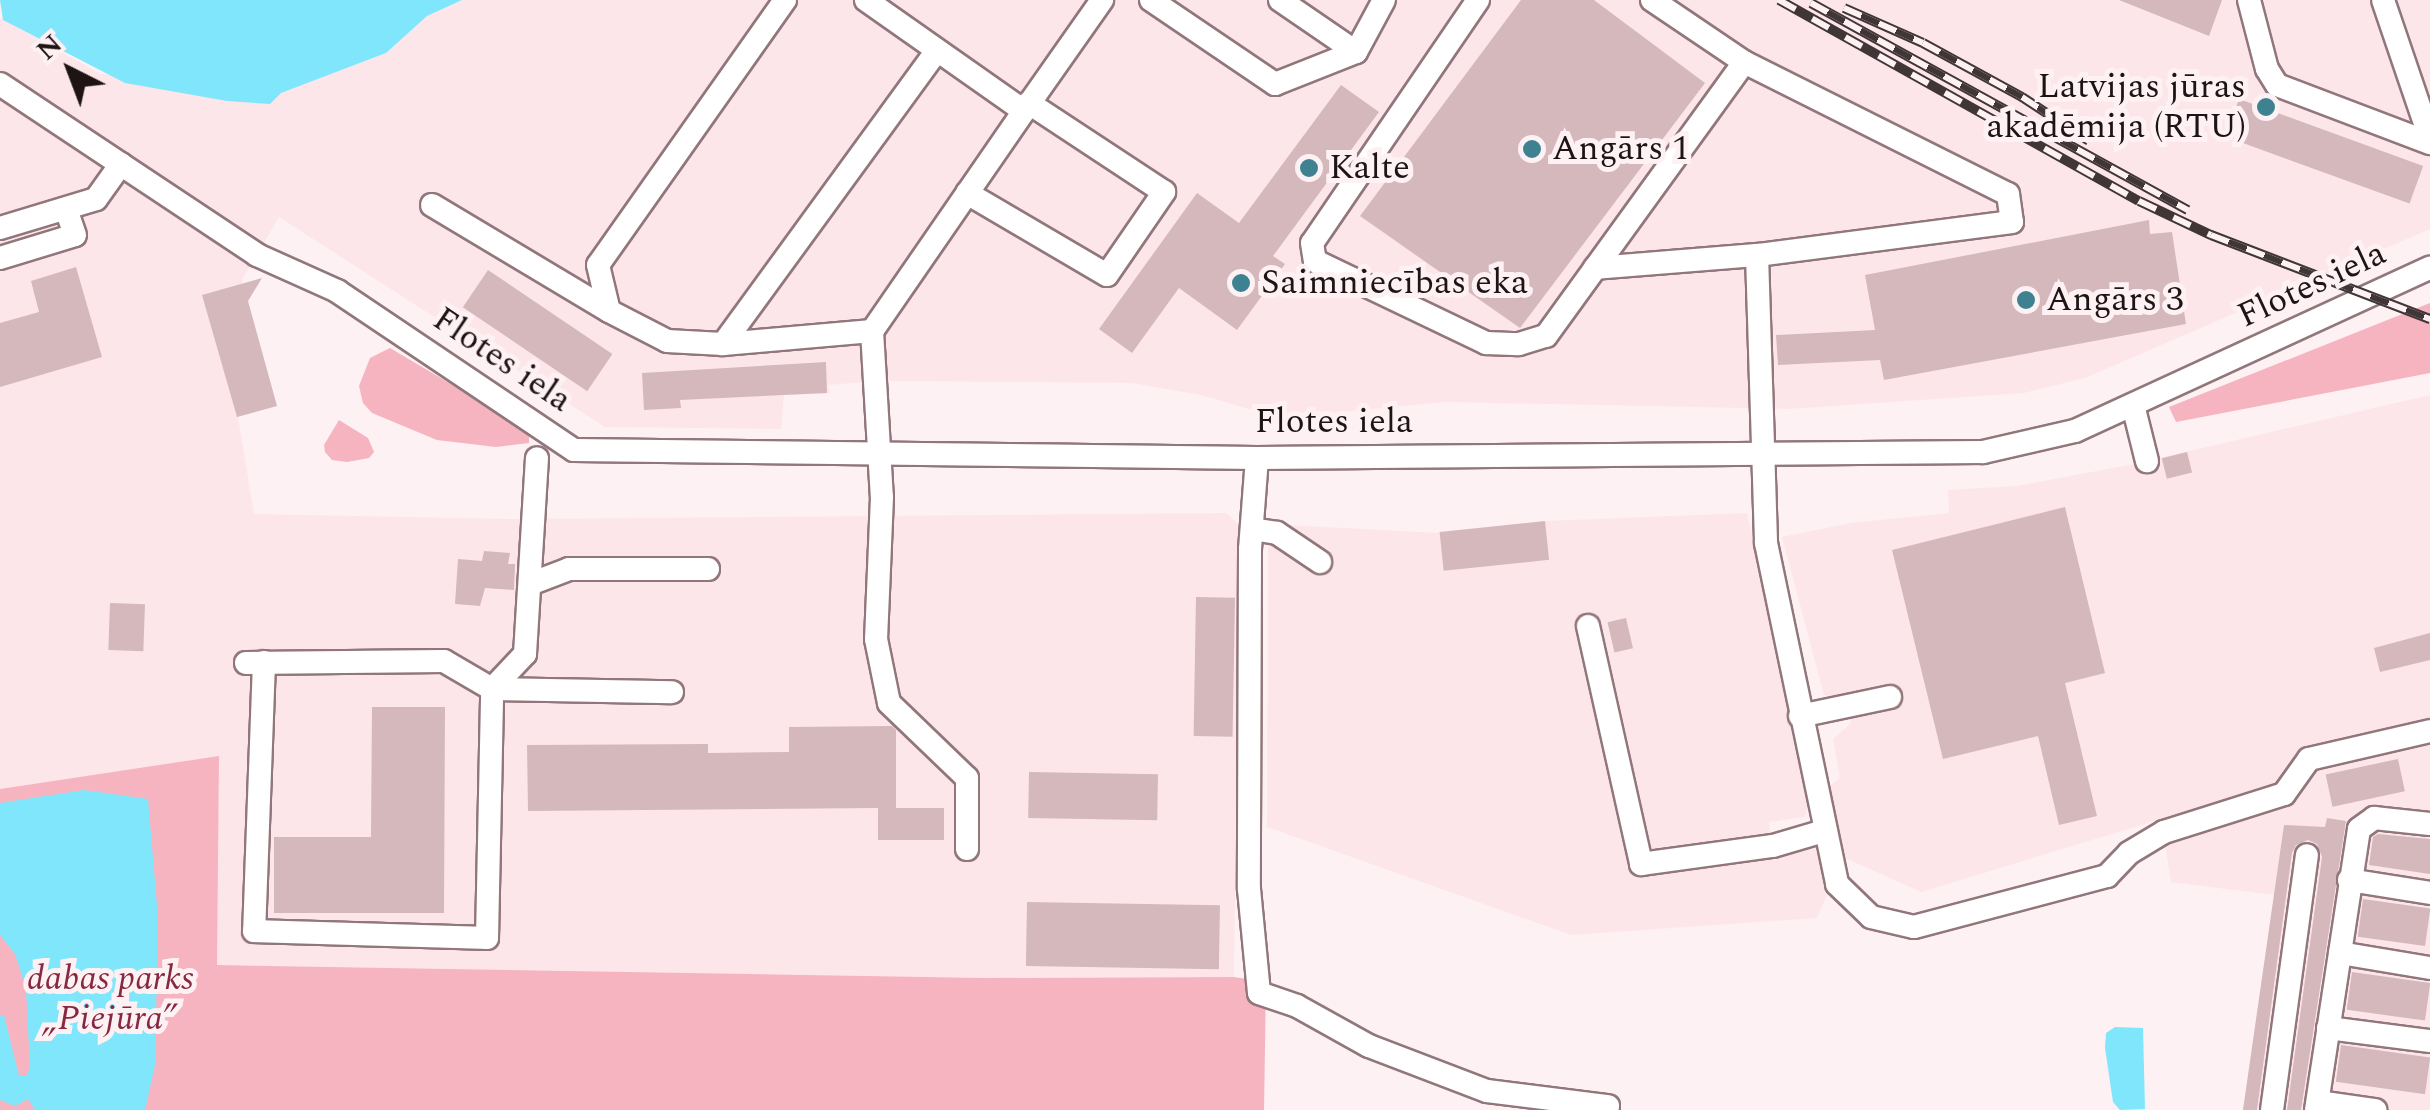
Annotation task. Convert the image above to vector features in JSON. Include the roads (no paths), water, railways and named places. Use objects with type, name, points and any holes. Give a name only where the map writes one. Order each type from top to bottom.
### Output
[{"type":"street","points":[[609,311],[598,265],[785,0]]},
{"type":"street","points":[[866,0],[937,51],[1164,192],[1107,275],[967,193]]},
{"type":"street","points":[[966,850],[968,778],[890,703],[876,640],[882,498],[878,381],[872,331],[1102,0]]},
{"type":"street","points":[[1152,0],[1275,84],[1356,52],[1384,0]]},
{"type":"street","points":[[1280,0],[1356,52]]},
{"type":"street","points":[[1478,0],[1312,242],[1314,261],[1486,343],[1519,344],[1546,336],[1744,62]]},
{"type":"street","points":[[1595,268],[1757,255],[2012,222],[2008,194],[1744,62],[1652,0]]},
{"type":"street","points":[[2250,0],[2268,69],[2277,84],[2430,141]]},
{"type":"street","points":[[2383,0],[2430,141]]},
{"type":"street","points":[[723,344],[937,51]]},
{"type":"street","name":"Flotes iela","points":[[0,84],[256,255],[337,291],[574,450],[1257,458],[1983,452],[2074,432],[2430,268]]},
{"type":"street","points":[[0,228],[96,200],[121,164]]},
{"type":"street","points":[[432,205],[609,311],[667,341],[723,344],[872,331]]},
{"type":"street","points":[[0,258],[75,234],[66,209]]},
{"type":"street","points":[[1757,255],[1766,542],[1838,884],[1871,917],[1914,927],[2108,876],[2129,852],[2164,832],[2284,794],[2308,760],[2430,731]]},
{"type":"street","points":[[2133,405],[2147,461]]},
{"type":"street","points":[[537,458],[525,654],[492,689],[487,938],[254,930],[255,662],[444,661],[492,689],[672,692]]},
{"type":"street","points":[[1257,458],[1252,529],[1249,889],[1258,993],[1297,1006],[1369,1046],[1487,1091],[1608,1106]]},
{"type":"street","points":[[1252,529],[1277,533],[1320,562]]},
{"type":"street","points":[[530,584],[569,570],[708,569]]},
{"type":"street","points":[[1588,626],[1641,864],[1773,846],[1824,831]]},
{"type":"street","points":[[1800,716],[1890,697]]},
{"type":"street","points":[[2375,1110],[2317,1106],[2349,880],[2359,829],[2374,818],[2430,824]]},
{"type":"street","points":[[2272,1110],[2307,855]]},
{"type":"street","points":[[2349,880],[2430,893]]},
{"type":"street","points":[[2340,953],[2430,968]]},
{"type":"street","points":[[2328,1028],[2430,1041]]},
{"type":"water","points":[[0,0],[462,0],[427,16],[386,53],[281,93],[270,104],[227,101],[125,83],[3,20]]},
{"type":"water","points":[[84,790],[148,799],[158,917],[155,1065],[145,1110],[35,1110],[28,1099],[15,1106],[0,1100],[0,1015],[4,1015],[19,1076],[27,1075],[30,1067],[26,989],[15,954],[0,935],[0,803]]},
{"type":"water","points":[[2115,1027],[2143,1028],[2145,1109],[2120,1110],[2113,1102],[2105,1048],[2106,1033]]},
{"type":"railway","points":[[1779,0],[2139,201],[2211,235],[2430,319]]},
{"type":"railway","points":[[1811,3],[2188,210]]},
{"type":"railway","points":[[1844,8],[1923,43],[2022,97],[2089,141]]},
{"type":"place","name":"Latvijas jūras akadēmija (RTU)","points":[[2266,107]]},
{"type":"place","name":"Angārs 1","points":[[1532,149]]},
{"type":"place","name":"Kalte","points":[[1309,168]]},
{"type":"place","name":"Saimniecības eka","points":[[1241,283]]},
{"type":"place","name":"Angārs 3","points":[[2026,300]]},
{"type":"park label","name":"dabas parks „Piejūra”","points":[[110,999]]}]
